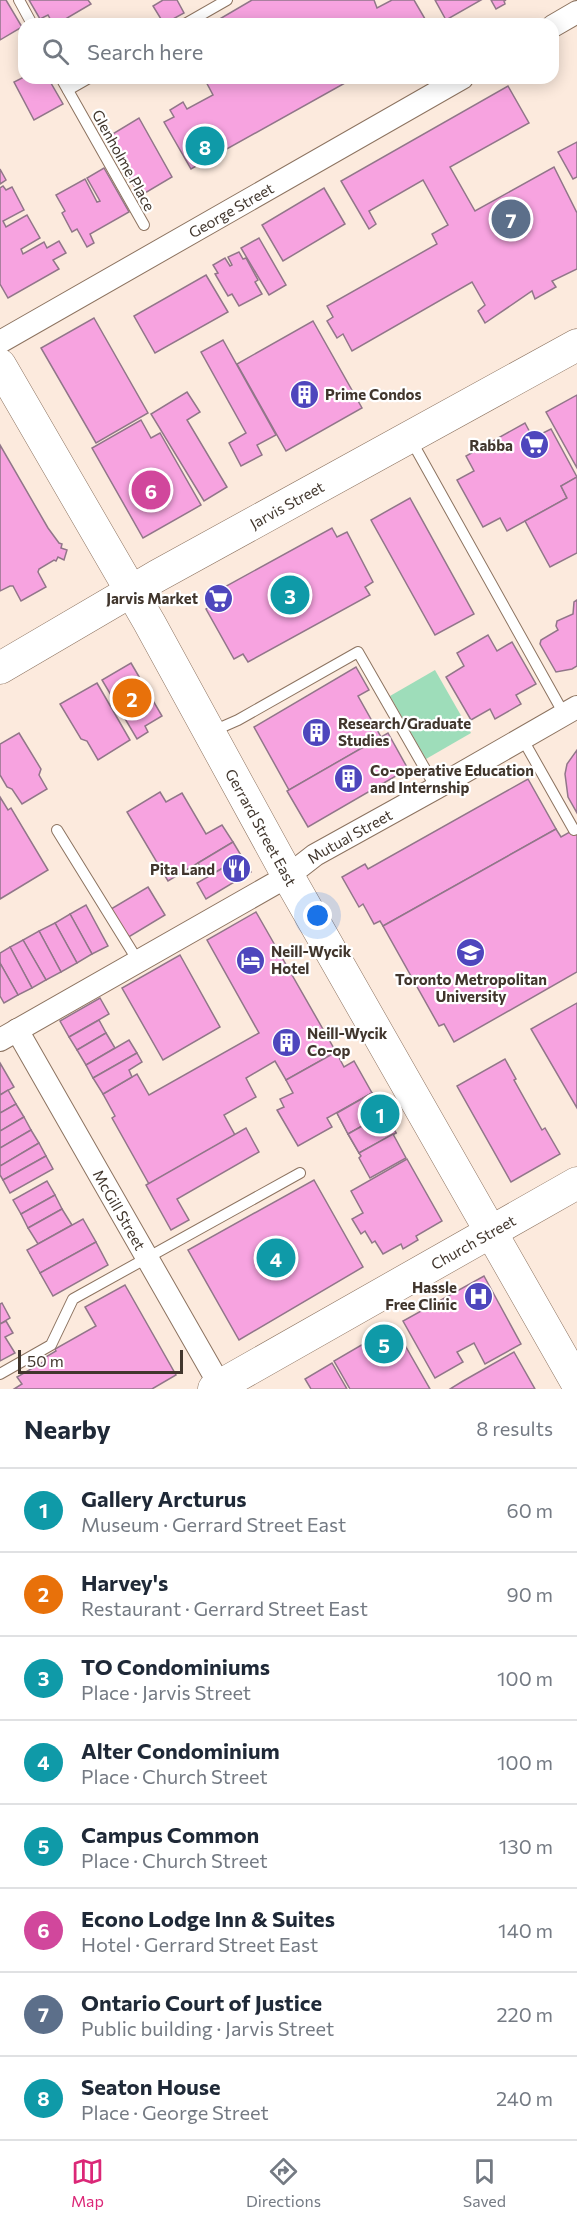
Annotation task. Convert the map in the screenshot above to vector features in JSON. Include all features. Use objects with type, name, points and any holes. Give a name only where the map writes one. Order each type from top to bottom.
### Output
[{"type":"street","points":[[559,22],[577,12]]},
{"type":"street","name":"George Street","points":[[0,342],[452,84]]},
{"type":"street","name":"Jarvis Street","points":[[0,668],[131,591],[577,345]]},
{"type":"street","name":"Gerrard Street East","points":[[0,365],[131,591],[288,876],[577,1383]]},
{"type":"street","name":"Mutual Street","points":[[8,1035],[288,876],[315,855],[571,710]]},
{"type":"street","name":"McGill Street","points":[[8,1035],[147,1258],[219,1388]]},
{"type":"street","name":"Church Street","points":[[219,1388],[577,1183]]},
{"type":"lane","points":[[19,0],[29,18]]},
{"type":"lane","points":[[195,18],[227,0]]},
{"type":"lane","name":"Glenholme Place","points":[[64,84],[144,225]]},
{"type":"lane","points":[[68,90],[78,84]]},
{"type":"lane","points":[[410,438],[571,710]]},
{"type":"lane","points":[[210,733],[238,720],[358,652],[436,788]]},
{"type":"lane","points":[[522,738],[574,830]]},
{"type":"lane","points":[[57,830],[138,961]]},
{"type":"lane","points":[[0,1374],[51,1346],[73,1299],[300,1173]]},
{"type":"green space","points":[[435,670],[471,733],[426,759],[390,696]]},
{"type":"building","points":[[0,0],[6,0],[18,20],[18,29],[0,40]]},
{"type":"building","points":[[29,0],[88,0],[91,4],[67,18],[50,18],[48,15],[39,18]]},
{"type":"building","points":[[163,0],[177,0],[184,13],[175,18],[160,18],[153,6]]},
{"type":"building","points":[[252,0],[374,0],[377,8],[392,0],[414,0],[424,18],[221,18]]},
{"type":"building","points":[[435,0],[481,0],[450,18],[445,18]]},
{"type":"building","points":[[491,0],[506,0],[505,4],[496,9]]},
{"type":"building","points":[[18,80],[18,84],[51,84],[63,104],[34,120],[14,82]]},
{"type":"building","points":[[207,84],[343,84],[191,169],[164,122],[174,117],[170,110],[183,102],[187,109],[213,95]]},
{"type":"building","points":[[508,86],[529,123],[450,167],[475,211],[554,167],[577,213],[577,269],[552,281],[556,287],[535,299],[532,291],[485,323],[478,311],[485,305],[472,282],[352,351],[343,334],[337,338],[327,321],[333,317],[327,306],[437,244],[432,234],[448,225],[423,180],[369,211],[376,224],[369,229],[341,181]]},
{"type":"building","points":[[139,118],[172,177],[140,196],[106,138]]},
{"type":"building","points":[[577,142],[577,177],[573,179],[558,152]]},
{"type":"building","points":[[104,168],[129,212],[90,234],[94,243],[87,247],[77,229],[72,232],[62,213],[65,211],[56,195],[85,179],[97,202],[100,201],[87,178]]},
{"type":"building","points":[[0,169],[6,180],[0,184]]},
{"type":"building","points":[[3,186],[6,190],[12,187],[24,210],[3,221],[6,227],[27,215],[40,238],[21,249],[23,254],[44,242],[47,248],[59,241],[66,253],[53,260],[59,269],[8,298],[0,284],[0,188]]},
{"type":"building","points":[[324,188],[345,224],[283,261],[262,225]]},
{"type":"building","points":[[259,238],[286,285],[269,295],[241,248]]},
{"type":"building","points":[[239,252],[243,259],[246,258],[258,280],[255,282],[262,294],[239,306],[232,294],[228,296],[215,274],[218,273],[213,265],[225,258],[230,266],[232,265],[228,257]]},
{"type":"building","points":[[206,275],[228,312],[155,353],[134,316]]},
{"type":"building","points":[[94,318],[148,413],[96,443],[41,348]]},
{"type":"building","name":"Prime Condos","points":[[313,321],[362,408],[286,451],[237,364]]},
{"type":"building","points":[[223,340],[276,435],[257,445],[262,455],[241,466],[229,443],[246,433],[201,352]]},
{"type":"building","points":[[187,392],[200,412],[187,420],[227,487],[204,501],[151,414]]},
{"type":"building","points":[[577,395],[577,468],[546,412]]},
{"type":"building","points":[[141,420],[151,438],[160,433],[201,505],[143,538],[92,448]]},
{"type":"building","points":[[525,423],[533,438],[551,429],[577,477],[561,486],[567,498],[507,531],[500,518],[483,527],[457,480],[474,471],[466,456]]},
{"type":"building","points":[[0,445],[48,528],[62,544],[61,548],[67,550],[64,560],[58,557],[56,561],[39,569],[38,572],[46,587],[21,601],[13,586],[0,591]]},
{"type":"building","points":[[577,477],[577,553],[550,567],[525,521],[567,498],[561,486]]},
{"type":"building","points":[[410,498],[474,614],[435,635],[371,520]]},
{"type":"building","points":[[332,528],[337,537],[347,532],[373,582],[365,587],[370,595],[248,662],[243,654],[234,659],[206,609],[215,604],[210,595]]},
{"type":"building","points":[[577,600],[577,666],[556,672],[540,644],[541,640],[558,630],[557,621],[573,614],[574,602]]},
{"type":"building","points":[[488,635],[497,651],[512,642],[536,684],[516,695],[521,704],[495,719],[490,709],[471,720],[446,677],[464,666],[457,653]]},
{"type":"building","points":[[131,663],[162,716],[145,726],[148,732],[137,739],[102,680]]},
{"type":"building","name":"Research/Graduate Studies","points":[[356,667],[369,690],[358,696],[381,737],[289,790],[254,727]]},
{"type":"building","points":[[97,683],[130,740],[98,760],[87,741],[81,739],[60,704]]},
{"type":"building","points":[[19,733],[41,769],[39,775],[47,789],[22,804],[0,775],[0,744]]},
{"type":"building","name":"Co-operative Education and Internship","points":[[388,733],[408,769],[308,827],[287,791]]},
{"type":"building","points":[[577,750],[577,813],[568,797],[565,774],[567,764]]},
{"type":"building","points":[[528,779],[556,829],[383,926],[380,921],[374,924],[363,904],[359,907],[342,877],[365,864],[368,869]]},
{"type":"building","points":[[160,792],[166,802],[182,793],[206,834],[222,825],[233,842],[168,881],[127,812]]},
{"type":"building","points":[[0,797],[8,810],[11,808],[48,870],[0,899]]},
{"type":"building","points":[[577,828],[577,972],[454,1042],[444,1024],[439,1026],[383,926],[556,829],[561,837]]},
{"type":"building","points":[[233,842],[242,857],[207,877],[198,863]]},
{"type":"building","points":[[242,857],[251,872],[206,899],[197,883]]},
{"type":"building","points":[[148,887],[165,915],[127,938],[111,909]]},
{"type":"building","points":[[86,905],[108,946],[92,954],[70,914]]},
{"type":"building","name":"Neill-Wycik Co-op","points":[[256,912],[336,1052],[286,1080],[275,1061],[246,1078],[256,1097],[224,1115],[235,1135],[149,1184],[112,1118],[115,1116],[103,1094],[137,1074],[149,1095],[259,1033],[207,940]]},
{"type":"building","points":[[70,914],[92,954],[77,963],[55,923]]},
{"type":"building","points":[[55,923],[77,963],[61,972],[39,931]]},
{"type":"building","points":[[39,931],[61,972],[46,980],[23,940]]},
{"type":"building","points":[[23,940],[46,980],[32,988],[10,947]]},
{"type":"building","points":[[10,947],[32,988],[18,995],[0,963],[0,953]]},
{"type":"building","points":[[180,955],[220,1027],[163,1060],[122,988]]},
{"type":"building","points":[[0,963],[18,995],[4,1003],[0,996]]},
{"type":"building","points":[[100,998],[109,1014],[69,1037],[60,1021]]},
{"type":"building","points":[[577,1003],[577,1108],[531,1029]]},
{"type":"building","points":[[99,1020],[106,1033],[77,1050],[69,1037]]},
{"type":"building","points":[[106,1033],[115,1048],[86,1065],[77,1050]]},
{"type":"building","points":[[129,1040],[137,1053],[93,1078],[86,1065]]},
{"type":"building","points":[[336,1052],[344,1067],[354,1061],[372,1093],[327,1118],[332,1127],[298,1146],[277,1110],[284,1107],[280,1099],[293,1093],[286,1080]]},
{"type":"building","points":[[137,1053],[142,1062],[129,1070],[132,1077],[103,1094],[93,1078]]},
{"type":"building","points":[[505,1059],[542,1130],[545,1128],[560,1154],[511,1182],[457,1086]]},
{"type":"building","points":[[0,1063],[14,1087],[0,1095]]},
{"type":"building","points":[[8,1090],[16,1104],[0,1113],[0,1095]]},
{"type":"building","points":[[372,1093],[384,1114],[348,1134],[337,1113]]},
{"type":"building","points":[[372,1093],[384,1114],[348,1134],[337,1113]]},
{"type":"building","points":[[16,1104],[24,1117],[0,1131],[0,1113]]},
{"type":"building","points":[[385,1113],[396,1133],[359,1153],[348,1134]]},
{"type":"building","points":[[385,1113],[396,1133],[359,1153],[348,1134]]},
{"type":"building","points":[[24,1117],[31,1130],[0,1148],[0,1131]]},
{"type":"building","points":[[246,1128],[259,1152],[177,1199],[189,1220],[171,1230],[146,1185]]},
{"type":"building","points":[[31,1130],[39,1143],[0,1166],[0,1148]]},
{"type":"building","points":[[393,1134],[406,1158],[370,1178],[359,1158],[361,1156],[359,1153]]},
{"type":"building","points":[[39,1143],[46,1156],[3,1180],[0,1175],[0,1166]]},
{"type":"building","points":[[46,1156],[53,1169],[10,1193],[3,1180]]},
{"type":"building","points":[[407,1159],[442,1221],[416,1236],[418,1240],[403,1249],[401,1244],[383,1254],[375,1241],[372,1243],[365,1231],[361,1234],[352,1219],[363,1213],[351,1191]]},
{"type":"building","points":[[314,1180],[363,1267],[239,1340],[188,1250]]},
{"type":"building","points":[[47,1181],[55,1195],[21,1214],[13,1200]]},
{"type":"building","points":[[55,1195],[62,1209],[28,1228],[21,1214]]},
{"type":"building","points":[[62,1209],[72,1225],[38,1244],[28,1228]]},
{"type":"building","points":[[83,1219],[96,1242],[40,1273],[27,1250]]},
{"type":"building","points":[[96,1242],[108,1265],[53,1296],[40,1273]]},
{"type":"building","points":[[484,1276],[521,1344],[485,1364],[474,1343],[457,1352],[463,1362],[435,1378],[403,1321]]},
{"type":"building","points":[[125,1285],[176,1375],[152,1389],[14,1389],[22,1384],[17,1377],[45,1361],[44,1358],[56,1351],[55,1349],[96,1326],[85,1307]]},
{"type":"building","points":[[2,1303],[10,1318],[0,1324],[0,1304]]},
{"type":"building","points":[[6,1321],[13,1333],[5,1337],[15,1353],[0,1361],[0,1324]]},
{"type":"building","points":[[394,1326],[430,1389],[350,1389],[334,1361]]},
{"type":"building","points":[[514,1352],[535,1389],[450,1389],[463,1381]]},
{"type":"building","points":[[332,1363],[347,1389],[311,1389],[305,1379]]},
{"type":"place","name":"Seaton House","points":[[205,146]]},
{"type":"place","name":"Ontario Court of Justice","points":[[511,219]]},
{"type":"place","name":"Prime Condos","points":[[304,394]]},
{"type":"place","name":"Rabba","points":[[534,445]]},
{"type":"place","name":"Econo Lodge Inn & Suites","points":[[151,490]]},
{"type":"place","name":"TO Condominiums","points":[[290,595]]},
{"type":"place","name":"Jarvis Market","points":[[219,598]]},
{"type":"place","name":"Harvey's","points":[[132,698]]},
{"type":"place","name":"Research/Graduate Studies","points":[[317,732]]},
{"type":"place","name":"Co-operative Education and Internship","points":[[349,779]]},
{"type":"place","name":"Pita Land","points":[[236,869]]},
{"type":"place","name":"Toronto Metropolitan University","points":[[471,952]]},
{"type":"place","name":"Neill-Wycik Hotel","points":[[250,960]]},
{"type":"place","name":"Neill-Wycik Co-op","points":[[286,1042]]},
{"type":"place","name":"Gallery Arcturus","points":[[380,1114]]},
{"type":"place","name":"Alter Condominium","points":[[276,1258]]},
{"type":"place","name":"Hassle Free Clinic","points":[[478,1296]]},
{"type":"place","name":"Campus Common","points":[[384,1344]]}]
